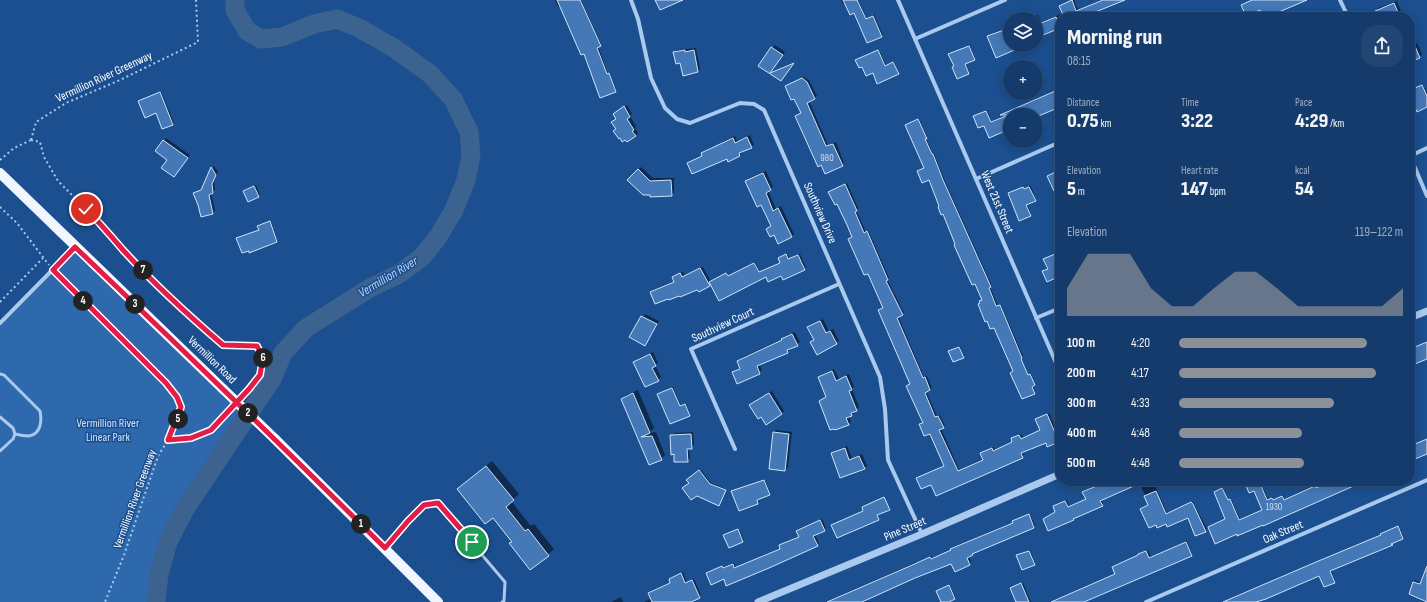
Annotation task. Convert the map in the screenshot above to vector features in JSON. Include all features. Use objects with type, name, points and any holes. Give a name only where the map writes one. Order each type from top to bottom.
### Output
[{"type":"main road","name":"Vermillion Road","points":[[0,173],[275,439],[438,602]]},
{"type":"street","name":"Southview Drive","points":[[631,0],[638,19],[651,78],[665,108],[677,119],[690,122],[740,103],[754,104],[764,110],[880,378],[885,410],[888,460],[922,534]]},
{"type":"street","name":"West 21st Street","points":[[898,0],[1055,361]]},
{"type":"street","points":[[915,39],[1005,0]]},
{"type":"street","points":[[1340,0],[1346,12]]},
{"type":"street","points":[[976,179],[1055,144]]},
{"type":"street","points":[[1415,154],[1427,148]]},
{"type":"street","points":[[1415,168],[1427,196]]},
{"type":"street","points":[[0,324],[75,247]]},
{"type":"street","name":"Southview Court","points":[[735,449],[691,349],[840,284]]},
{"type":"street","points":[[1036,318],[1055,310]]},
{"type":"street","points":[[1415,316],[1427,311]]},
{"type":"street","name":"Pine Street","points":[[758,602],[922,534],[1055,476]]},
{"type":"street","name":"Oak Street","points":[[1415,485],[1427,480]]},
{"type":"street","name":"Oak Street","points":[[1146,602],[1413,486]]},
{"type":"lane","points":[[0,374],[4,376],[40,412],[42,420],[37,432],[30,436],[15,434]]},
{"type":"lane","points":[[0,417],[13,428],[15,434],[13,439],[0,451]]},
{"type":"lane","points":[[385,548],[424,505],[438,503],[506,582],[504,601],[502,602]]},
{"type":"path","name":"Vermillion River Greenway","points":[[31,140],[36,122],[66,102],[120,80],[198,42],[196,0]]},
{"type":"path","points":[[0,160],[14,148],[31,140],[40,142],[44,157],[58,182],[107,230],[123,249],[190,317],[223,345],[257,346],[263,358],[260,375],[243,395]]},
{"type":"path","points":[[0,207],[17,223],[53,270],[166,383],[177,397],[181,407],[168,440]]},
{"type":"path","points":[[0,302],[43,258]]},
{"type":"path","name":"Vermillion River Greenway","points":[[105,602],[124,555],[158,456],[168,440],[191,438],[211,430],[232,407]]},
{"type":"green space","name":"Vermillion River Linear Park","points":[[75,247],[250,414],[185,509],[168,542],[159,574],[156,602],[0,602],[0,323]]},
{"type":"building","points":[[557,0],[580,0],[601,46],[597,48],[616,92],[600,98],[584,54],[581,55]]},
{"type":"building","points":[[655,0],[683,0],[660,10]]},
{"type":"building","points":[[843,0],[857,0],[866,19],[873,16],[882,37],[867,43],[854,13],[850,15]]},
{"type":"building","points":[[1072,0],[1076,11],[1103,0],[1125,0],[1095,12],[1062,12],[1059,6]]},
{"type":"building","points":[[1252,0],[1307,0],[1279,12],[1261,12],[1260,10],[1255,12],[1244,12],[1241,5]]},
{"type":"building","points":[[1394,3],[1398,12],[1375,12]]},
{"type":"building","points":[[1055,17],[1055,30],[1043,35],[1043,22]]},
{"type":"building","points":[[1003,30],[1003,52],[1010,52],[996,58],[987,36]]},
{"type":"building","points":[[969,46],[975,60],[965,64],[969,74],[957,79],[952,67],[954,66],[948,54]]},
{"type":"building","points":[[1415,46],[1420,58],[1415,60]]},
{"type":"building","points":[[771,47],[783,55],[770,73],[794,63],[781,81],[758,66]]},
{"type":"building","points":[[685,50],[685,52],[694,50],[698,72],[683,76],[680,63],[676,64],[673,52]]},
{"type":"building","points":[[878,50],[885,66],[893,62],[899,74],[877,84],[873,73],[866,76],[862,67],[859,68],[855,60]]},
{"type":"building","points":[[802,78],[807,82],[815,99],[807,103],[826,146],[833,144],[843,166],[825,174],[821,165],[818,167],[795,116],[801,113],[794,99],[791,100],[785,86]]},
{"type":"building","points":[[1422,85],[1427,96],[1427,107],[1417,112],[1415,107],[1415,88]]},
{"type":"building","points":[[1055,91],[1055,109],[1043,114],[1043,108],[1016,108],[1035,100],[1043,100],[1043,96]]},
{"type":"building","points":[[160,92],[173,125],[162,129],[156,113],[145,118],[138,101]]},
{"type":"building","points":[[624,106],[630,117],[627,119],[636,136],[627,142],[625,140],[622,142],[620,138],[619,139],[613,131],[616,129],[611,122],[616,119],[613,114]]},
{"type":"building","points":[[986,111],[991,122],[1003,117],[1003,132],[989,138],[984,126],[978,128],[973,116]]},
{"type":"building","points":[[918,119],[927,139],[925,139],[991,287],[989,288],[996,306],[1000,305],[1028,375],[1030,374],[1035,385],[1032,387],[1035,394],[1022,399],[1010,373],[1013,371],[994,328],[990,329],[987,321],[985,322],[978,304],[980,303],[979,301],[982,300],[975,284],[972,285],[954,245],[955,244],[943,214],[941,215],[929,180],[922,183],[917,171],[924,168],[905,125]]},
{"type":"building","points":[[747,137],[752,148],[739,153],[740,156],[728,162],[727,159],[692,174],[687,163],[702,156],[701,153],[733,138],[735,143]]},
{"type":"building","points":[[163,140],[188,158],[174,177],[161,168],[167,160],[155,151]]},
{"type":"building","points":[[211,167],[216,175],[212,184],[213,193],[209,195],[213,214],[201,217],[193,193],[201,190]]},
{"type":"building","points":[[638,169],[650,181],[671,180],[672,196],[650,197],[650,195],[643,195],[627,180]]},
{"type":"building","points":[[1055,172],[1055,190],[1054,191],[1047,176]]},
{"type":"building","points":[[763,173],[771,190],[766,193],[773,211],[778,208],[792,237],[778,244],[774,235],[770,237],[766,229],[771,226],[761,205],[757,207],[745,181]]},
{"type":"building","points":[[845,184],[857,211],[855,212],[864,233],[867,231],[888,280],[886,281],[903,315],[897,318],[923,378],[925,377],[930,390],[925,393],[935,417],[938,416],[944,428],[939,430],[958,471],[983,460],[980,453],[992,448],[993,451],[1012,442],[1011,438],[1019,435],[1021,439],[1040,430],[1035,419],[1047,414],[1055,433],[1055,444],[1047,447],[1046,443],[1021,453],[1023,458],[936,496],[931,485],[921,489],[916,478],[944,466],[930,434],[924,436],[919,424],[923,423],[906,386],[910,384],[878,310],[883,308],[868,274],[864,275],[848,239],[852,237],[847,225],[837,204],[835,205],[828,192]]},
{"type":"building","points":[[254,186],[259,197],[248,202],[243,191]]},
{"type":"building","points":[[1023,187],[1024,189],[1029,187],[1036,201],[1026,205],[1031,216],[1019,221],[1008,193]]},
{"type":"building","points":[[270,221],[277,242],[249,253],[249,251],[242,253],[236,238],[259,230],[257,226]]},
{"type":"building","points":[[786,254],[788,259],[798,255],[805,270],[783,280],[781,276],[768,282],[766,277],[719,301],[709,282],[726,273],[728,276],[754,263],[759,272],[780,263],[778,258]]},
{"type":"building","points":[[1055,254],[1055,278],[1047,282],[1042,271],[1048,269],[1043,259]]},
{"type":"building","points":[[700,268],[710,286],[699,292],[697,290],[680,297],[668,299],[655,304],[650,292],[674,282],[672,277],[680,273],[682,277]]},
{"type":"building","points":[[641,316],[657,324],[645,346],[629,337]]},
{"type":"building","points":[[820,321],[826,333],[830,331],[837,344],[817,355],[810,342],[814,340],[807,327]]},
{"type":"building","points":[[792,334],[798,346],[787,350],[788,353],[757,366],[760,374],[737,384],[732,372],[740,369],[737,361]]},
{"type":"building","points":[[1427,342],[1427,359],[1415,364],[1415,347]]},
{"type":"building","points":[[959,347],[964,358],[953,362],[948,351]]},
{"type":"building","points":[[650,354],[656,366],[652,368],[659,381],[645,387],[633,362]]},
{"type":"building","points":[[832,371],[836,381],[846,376],[852,390],[849,391],[857,411],[851,413],[852,416],[846,418],[849,425],[835,430],[830,430],[819,401],[826,397],[818,377]]},
{"type":"building","points":[[672,388],[680,406],[685,404],[690,416],[670,424],[657,394]]},
{"type":"building","points":[[633,393],[650,433],[641,437],[652,436],[662,460],[649,465],[621,399]]},
{"type":"building","points":[[769,393],[782,414],[766,425],[761,417],[758,419],[749,405]]},
{"type":"building","points":[[773,432],[789,434],[785,471],[769,469]]},
{"type":"building","points":[[691,434],[692,449],[687,449],[688,462],[674,462],[674,454],[671,455],[670,435]]},
{"type":"building","points":[[1427,439],[1427,454],[1415,459],[1415,444]]},
{"type":"building","points":[[845,448],[849,460],[859,456],[865,469],[840,478],[831,453]]},
{"type":"building","points":[[486,466],[514,500],[506,507],[525,531],[528,529],[549,556],[530,570],[509,543],[512,542],[493,518],[485,524],[457,489]]},
{"type":"building","points":[[699,470],[710,484],[726,490],[719,506],[697,496],[691,500],[682,488],[689,483],[686,480]]},
{"type":"building","points":[[764,480],[770,495],[757,500],[758,504],[739,511],[731,491]]},
{"type":"building","points":[[1097,486],[1134,486],[1100,501],[1103,506],[1048,531],[1043,519],[1055,512],[1053,506],[1065,501],[1068,507],[1086,499],[1082,492]]},
{"type":"building","points":[[1246,486],[1261,486],[1267,500],[1272,498],[1273,500],[1282,496],[1284,500],[1315,486],[1316,488],[1320,486],[1354,486],[1263,526],[1237,536],[1237,534],[1215,544],[1208,527],[1225,519],[1214,492],[1222,488],[1228,500],[1230,499],[1239,520],[1262,510],[1254,491],[1249,493]]},
{"type":"building","points":[[1156,491],[1166,514],[1191,502],[1206,532],[1195,536],[1188,518],[1167,527],[1166,524],[1157,528],[1156,525],[1149,528],[1140,509],[1148,505],[1144,496]]},
{"type":"building","points":[[884,497],[890,510],[877,515],[879,520],[837,538],[831,525],[863,511],[862,507]]},
{"type":"building","points":[[1029,514],[1034,528],[972,554],[973,555],[967,558],[970,565],[955,572],[951,564],[915,578],[862,602],[827,602],[930,557],[931,559],[951,550],[950,549],[1013,523],[1012,521]]},
{"type":"building","points":[[820,520],[825,531],[813,536],[818,546],[726,586],[724,579],[711,585],[706,573],[722,566],[723,568],[733,564],[734,568],[780,549],[779,545],[799,537],[796,531]]},
{"type":"building","points":[[1398,526],[1403,539],[1391,544],[1393,545],[1330,571],[1335,583],[1324,587],[1319,576],[1256,602],[1223,602],[1381,535],[1380,534]]},
{"type":"building","points":[[738,529],[743,542],[729,548],[723,535]]},
{"type":"building","points":[[1186,542],[1192,556],[1084,602],[1051,602],[1115,574],[1112,567],[1138,554],[1146,551],[1149,558]]},
{"type":"building","points":[[1029,551],[1035,565],[1022,570],[1016,555]]},
{"type":"building","points":[[1427,566],[1427,602],[1409,594],[1413,582],[1420,584]]},
{"type":"building","points":[[681,573],[685,583],[692,580],[700,598],[691,602],[652,602],[648,593],[670,583],[669,579]]},
{"type":"building","points":[[1021,583],[1029,602],[1016,602],[1010,588]]},
{"type":"building","points":[[949,585],[955,599],[949,602],[941,602],[936,591]]},
{"type":"waterway","name":"Vermillion River","points":[[156,602],[159,574],[168,542],[185,509],[272,379],[283,353],[306,328],[370,288],[399,274],[422,257],[438,237],[454,210],[466,180],[471,156],[469,132],[453,99],[430,74],[394,48],[359,28],[337,19],[314,24],[282,37],[261,39],[247,31],[235,10],[235,0]]},
{"type":"route","points":[[86,209],[190,317],[223,345],[257,346],[263,358],[260,375],[249,389],[211,430],[191,438],[168,440],[178,418],[181,407],[177,397],[166,383],[53,270],[75,247],[223,389],[250,414],[385,548],[424,505],[438,503],[472,542]]}]
